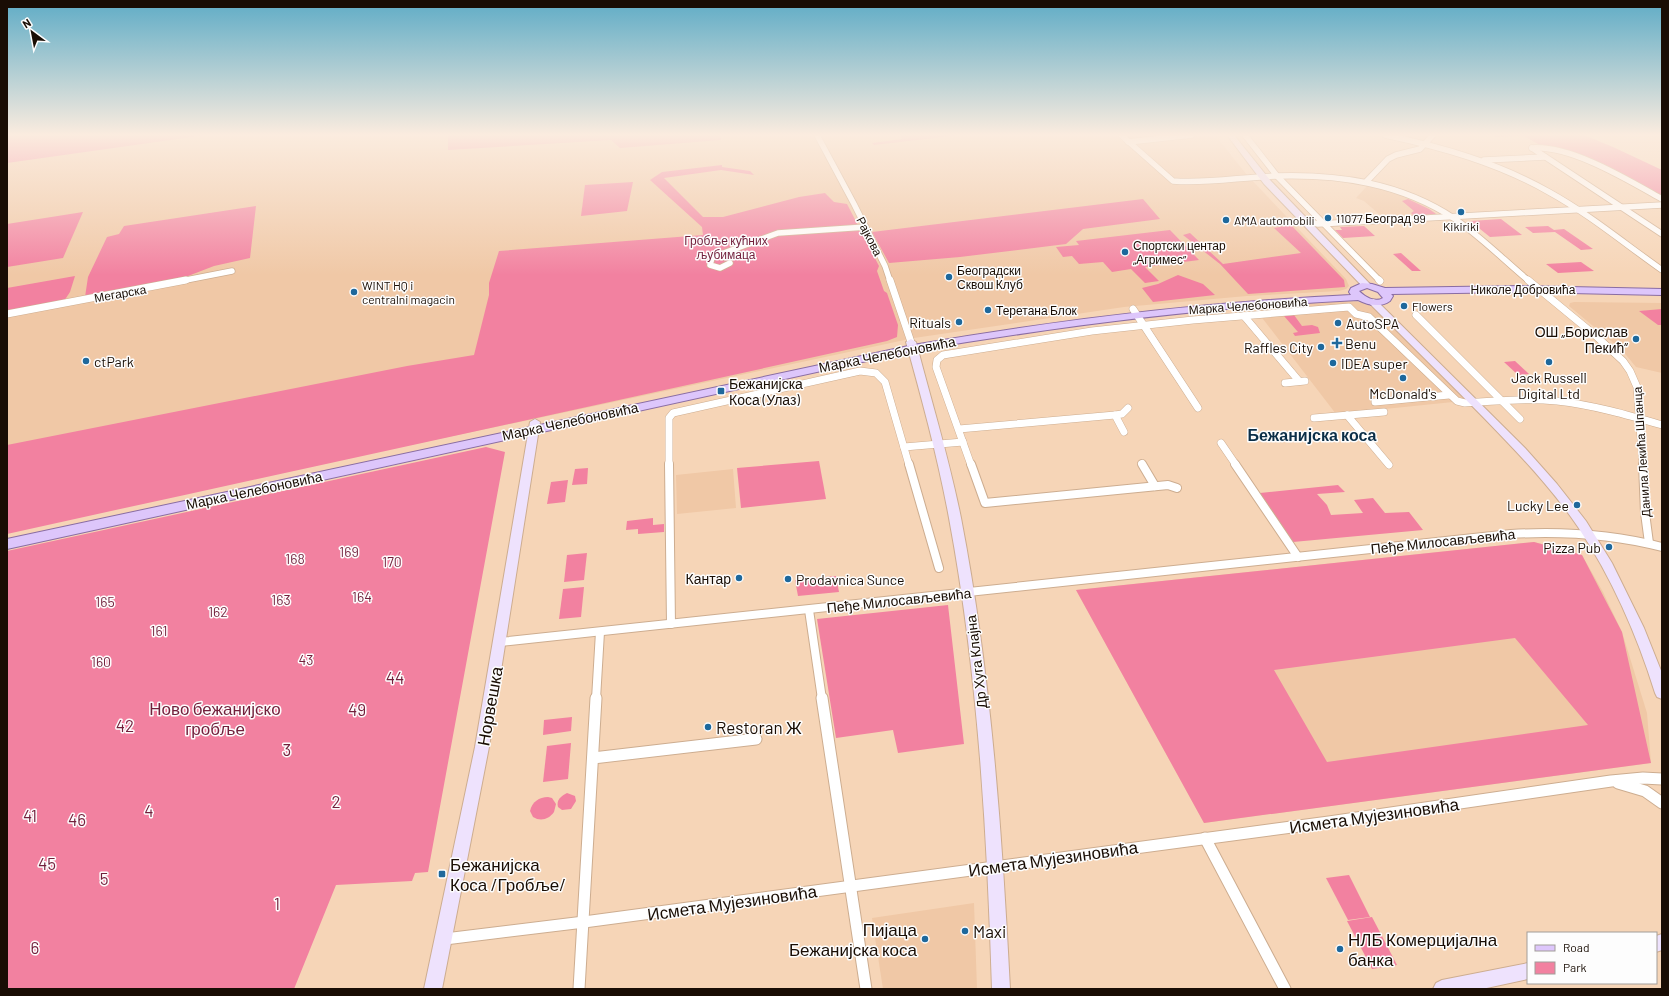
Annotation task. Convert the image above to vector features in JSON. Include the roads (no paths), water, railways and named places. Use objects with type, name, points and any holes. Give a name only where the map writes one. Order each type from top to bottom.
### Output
[{"type":"main road","points":[[1263,181],[1359,291],[1382,298]]},
{"type":"main road","points":[[1264,181],[1303,220],[1317,225],[1359,291]]},
{"type":"main road","points":[[1359,291],[1376,288],[1416,346],[1449,375],[1541,473],[1588,533],[1631,613],[1651,659],[1662,693]]},
{"type":"main road","name":"Марка Челебоновића","points":[[7,544],[208,497],[912,345],[1051,320],[1135,312],[1261,304],[1359,291]]},
{"type":"main road","name":"Николе Добровића","points":[[1382,298],[1543,291],[1662,292]]},
{"type":"main road","name":"Николе Добровића","points":[[1543,291],[1662,297]]},
{"type":"main road","name":"Др Хуга Клајна","points":[[912,345],[939,444],[955,516],[968,593],[982,711],[995,866],[1001,989]]},
{"type":"main road","name":"Норвешка","points":[[433,989],[445,939],[482,747],[534,426]]},
{"type":"main road","name":"Марка Челебоновића","points":[[7,536],[208,497]]},
{"type":"main road","points":[[1442,989],[1527,971]]},
{"type":"street","name":"Рајкова","points":[[841,181],[885,266],[912,345]]},
{"type":"street","points":[[1281,181],[1317,225],[1380,281]]},
{"type":"street","name":"Данила Лекића Шпанца","points":[[1363,181],[1414,196],[1451,216],[1543,291],[1607,346],[1624,363],[1633,376],[1637,387],[1645,513],[1649,543]]},
{"type":"street","points":[[1530,181],[1575,209],[1662,270]]},
{"type":"street","points":[[1582,181],[1662,234]]},
{"type":"street","points":[[1628,181],[1662,199]]},
{"type":"street","points":[[1317,225],[1451,216],[1662,205]]},
{"type":"street","points":[[730,263],[719,268],[711,266],[711,259],[723,256],[778,233],[866,228]]},
{"type":"street","name":"Мегарска","points":[[7,314],[232,271]]},
{"type":"street","name":"Марка Челебоновића","points":[[958,429],[936,367],[937,360],[943,355],[1144,325],[1349,307],[1356,314],[1369,317],[1449,395]]},
{"type":"street","points":[[1135,312],[1198,408]]},
{"type":"street","points":[[1416,315],[1520,419]]},
{"type":"street","name":"Марка Челебоновића","points":[[1244,316],[1302,381],[1285,382]]},
{"type":"street","points":[[671,624],[668,422],[674,413],[689,408],[856,371],[867,371],[877,374],[882,376],[885,382],[939,568]]},
{"type":"street","points":[[1314,418],[1384,412],[1375,402],[1449,395],[1461,402],[1536,400],[1574,403],[1662,425]]},
{"type":"street","points":[[1128,408],[1122,414],[1115,415],[958,429],[985,503],[1155,486],[1174,485],[1177,488]]},
{"type":"street","points":[[1115,415],[1124,432]]},
{"type":"street","points":[[1347,415],[1389,465]]},
{"type":"street","points":[[904,447],[963,442]]},
{"type":"street","points":[[1221,443],[1298,557]]},
{"type":"street","points":[[1142,464],[1155,486]]},
{"type":"street","name":"Пеђе Милосављевића","points":[[500,642],[1511,534],[1543,532],[1588,533],[1619,537],[1662,547]]},
{"type":"street","points":[[809,610],[866,989]]},
{"type":"street","points":[[579,989],[600,632]]},
{"type":"street","points":[[593,758],[756,739]]},
{"type":"street","name":"Исмета Мујезиновића","points":[[445,939],[584,922],[1205,838],[1611,781],[1662,778]]},
{"type":"street","points":[[1611,781],[1645,791],[1662,803]]},
{"type":"street","points":[[1205,838],[1285,989]]},
{"type":"place","name":"Kikiriki","points":[[1461,212]]},
{"type":"place","name":"11077 Београд 99","points":[[1328,218]]},
{"type":"place","name":"AMA automobili","points":[[1226,220]]},
{"type":"place","name":"Спортски центар „Агримес”","points":[[1125,252]]},
{"type":"place","name":"Београдски Сквош Клуб","points":[[949,277]]},
{"type":"place","name":"WINT HQ i centralni magacin","points":[[354,292]]},
{"type":"place","name":"Flowers","points":[[1404,306]]},
{"type":"place","name":"Теретана Блок","points":[[988,310]]},
{"type":"place","name":"Rituals","points":[[959,322]]},
{"type":"place","name":"AutoSPA","points":[[1338,323]]},
{"type":"place","name":"ОШ „Борислав Пекић”","points":[[1636,339]]},
{"type":"place","name":"Benu","points":[[1337,343]]},
{"type":"place","name":"Raffles City","points":[[1321,347]]},
{"type":"place","name":"ctPark","points":[[86,361]]},
{"type":"place","name":"Jack Russell Digital Ltd","points":[[1549,362]]},
{"type":"place","name":"IDEA super","points":[[1333,363]]},
{"type":"place","name":"McDonald's","points":[[1403,378]]},
{"type":"place","name":"Бежанијска Коса (Улаз)","points":[[721,391]]},
{"type":"place","name":"Lucky Lee","points":[[1577,505]]},
{"type":"place","name":"Pizza Pub","points":[[1609,547]]},
{"type":"place","name":"Кантар","points":[[739,578]]},
{"type":"place","name":"Prodavnica Sunce","points":[[788,579]]},
{"type":"place","name":"Restoran Ж","points":[[708,727]]},
{"type":"place","name":"Бежанијска Коса /Гробље/","points":[[442,874]]},
{"type":"place","name":"Maxi","points":[[965,931]]},
{"type":"place","name":"Пијаца Бежанијска коса","points":[[925,939]]},
{"type":"place","name":"НЛБ Комерцијална банка","points":[[1340,949]]},
{"type":"district","name":"Бежанијска коса","points":[[1312,434]]},
{"type":"park label","name":"Гробље кућних љубимаца","points":[[726,247]]},
{"type":"park label","name":"169","points":[[349,551]]},
{"type":"park label","name":"168","points":[[295,558]]},
{"type":"park label","name":"170","points":[[392,561]]},
{"type":"park label","name":"164","points":[[362,596]]},
{"type":"park label","name":"163","points":[[281,599]]},
{"type":"park label","name":"165","points":[[105,601]]},
{"type":"park label","name":"162","points":[[218,611]]},
{"type":"park label","name":"161","points":[[159,630]]},
{"type":"park label","name":"43","points":[[306,659]]},
{"type":"park label","name":"160","points":[[101,661]]},
{"type":"park label","name":"44","points":[[395,677]]},
{"type":"park label","name":"49","points":[[357,709]]},
{"type":"park label","name":"Ново бежанијско гробље","points":[[215,718]]},
{"type":"park label","name":"42","points":[[125,725]]},
{"type":"park label","name":"3","points":[[287,749]]},
{"type":"park label","name":"2","points":[[336,801]]},
{"type":"park label","name":"4","points":[[149,810]]},
{"type":"park label","name":"41","points":[[30,815]]},
{"type":"park label","name":"46","points":[[77,819]]},
{"type":"park label","name":"45","points":[[47,863]]},
{"type":"park label","name":"5","points":[[104,878]]},
{"type":"park label","name":"1","points":[[277,903]]},
{"type":"park label","name":"6","points":[[35,947]]}]
